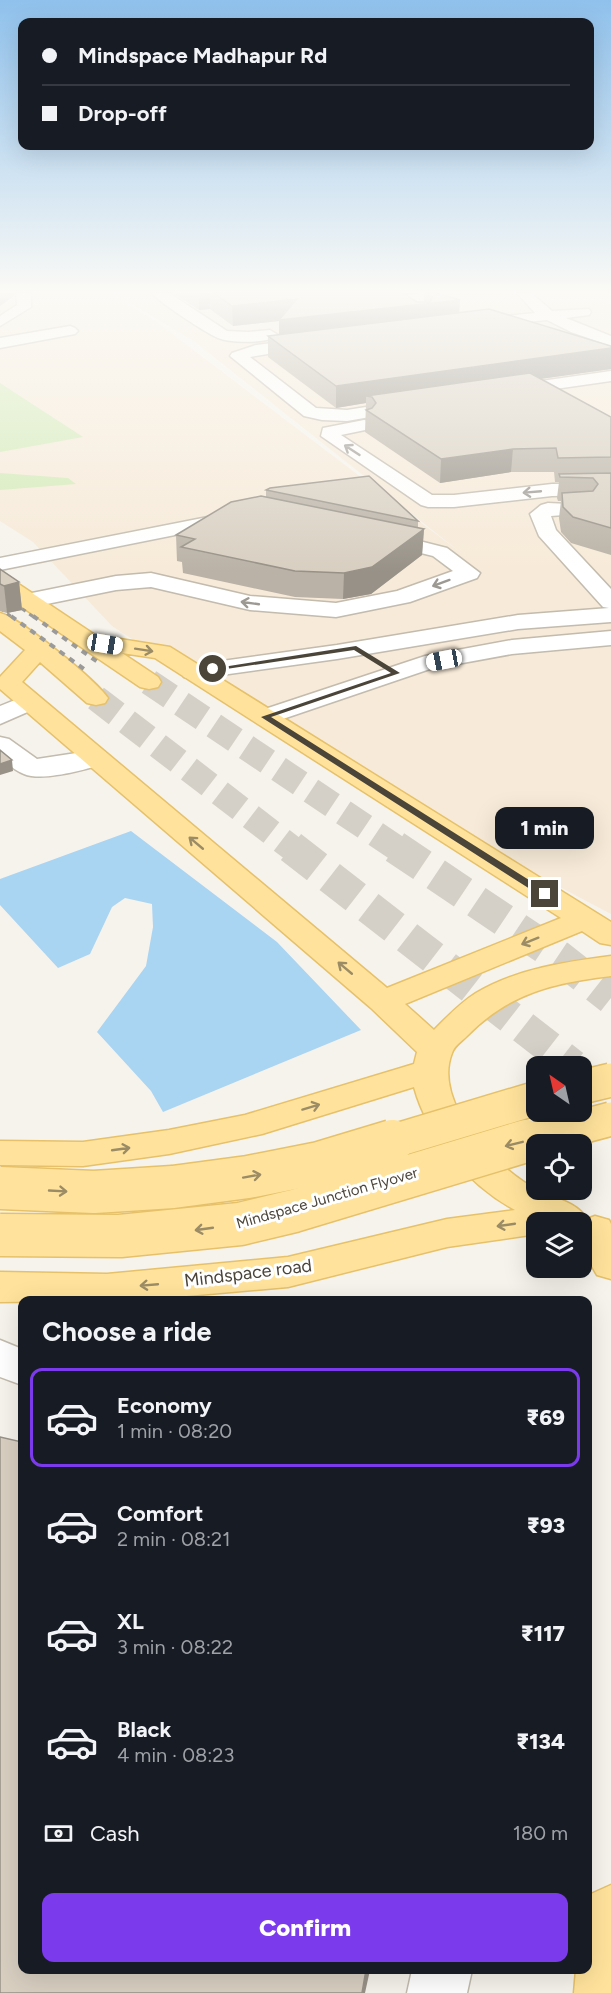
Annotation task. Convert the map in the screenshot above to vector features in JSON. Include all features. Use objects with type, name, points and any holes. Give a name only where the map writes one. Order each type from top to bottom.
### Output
[{"type":"main road","points":[[0,582],[148,682]]},
{"type":"main road","points":[[0,620],[39,649],[96,698]]},
{"type":"main road","points":[[86,641],[162,652],[598,928]]},
{"type":"main road","points":[[39,649],[4,684],[30,702],[383,1001],[434,1060]]},
{"type":"main road","points":[[383,1001],[598,928]]},
{"type":"main road","points":[[558,1212],[510,1190],[470,1157],[445,1120],[433,1093],[434,1060],[460,1022],[488,999],[515,986],[567,970],[611,966]]},
{"type":"main road","points":[[0,1153],[83,1154],[169,1142],[249,1126],[434,1060]]},
{"type":"main road","points":[[592,1085],[611,1080]]},
{"type":"main road","points":[[0,1188],[94,1192],[173,1187],[248,1177],[319,1163],[526,1101]]},
{"type":"main road","name":"Mindspace Junction Flyover","points":[[0,1235],[34,1237],[157,1235],[242,1224],[321,1203],[504,1146],[611,1119]]},
{"type":"main road","name":"Mindspace road","points":[[0,1287],[107,1289],[288,1272],[447,1233],[526,1228]]},
{"type":"main road","points":[[592,1235],[611,1266]]},
{"type":"main road","points":[[604,1993],[611,1914]]},
{"type":"street","points":[[277,386],[310,412],[319,415],[426,410],[329,432],[330,436],[428,501],[454,501],[552,490],[611,489]]},
{"type":"street","points":[[484,394],[540,386]]},
{"type":"street","points":[[504,406],[568,400]]},
{"type":"street","points":[[611,508],[548,509],[540,514],[546,532],[602,581],[611,602]]},
{"type":"street","points":[[0,552],[248,511],[57,554],[0,564]]},
{"type":"street","points":[[27,601],[109,584],[151,580],[250,603],[336,610],[402,597],[469,573],[440,552],[362,529]]},
{"type":"street","points":[[193,672],[518,622],[611,615]]},
{"type":"street","points":[[467,630],[499,650]]},
{"type":"street","points":[[265,717],[425,663],[499,650],[611,638]]},
{"type":"street","points":[[356,648],[396,673]]},
{"type":"street","points":[[0,716],[30,702]]},
{"type":"street","points":[[0,745],[32,768],[63,765],[96,758]]},
{"type":"street","points":[[0,1356],[18,1367]]},
{"type":"street","points":[[0,1383],[18,1385]]},
{"type":"street","points":[[437,1993],[441,1974]]},
{"type":"shaded area","points":[[0,386],[241,386],[465,556],[251,386],[611,386],[611,914],[312,756],[112,626],[33,542],[0,521]]},
{"type":"green space","points":[[0,386],[5,386],[83,437],[0,452]]},
{"type":"green space","points":[[0,473],[68,478],[76,484],[0,490]]},
{"type":"water","points":[[131,831],[277,942],[361,1030],[163,1112],[151,1091],[97,1032],[146,966],[153,927],[152,904],[125,898],[112,907],[90,954],[58,968],[0,905],[0,879]]},
{"type":"building","points":[[437,386],[554,386],[611,417],[611,457],[558,458],[556,448],[513,449],[441,459],[366,410],[372,408],[376,403],[372,397],[366,396]]},
{"type":"building","points":[[611,473],[611,528],[573,517],[563,507],[562,493],[593,491],[598,484],[593,478],[560,477],[559,474]]},
{"type":"building","points":[[369,476],[418,521],[266,490],[270,488]]},
{"type":"building","points":[[261,496],[424,529],[372,567],[344,573],[295,571],[181,547],[195,539],[176,535],[231,502]]},
{"type":"building","points":[[0,569],[19,582],[4,586],[0,584]]},
{"type":"building","points":[[0,750],[12,760],[0,764]]},
{"type":"building","points":[[0,1437],[18,1441],[18,1974],[365,1974],[362,1993],[0,1993]]},
{"type":"tunnel","points":[[149,682],[398,849]]},
{"type":"tunnel","points":[[96,698],[293,849]]},
{"type":"tunnel","points":[[291,847],[560,1056]]},
{"type":"tunnel","points":[[395,847],[559,957],[611,998]]},
{"type":"railway","points":[[0,593],[35,618]]},
{"type":"railway","points":[[0,608],[13,618]]},
{"type":"railway","points":[[11,616],[84,669]]},
{"type":"railway","points":[[33,616],[99,663]]},
{"type":"route","points":[[213,669],[356,648],[396,673],[265,717],[545,894]]}]
